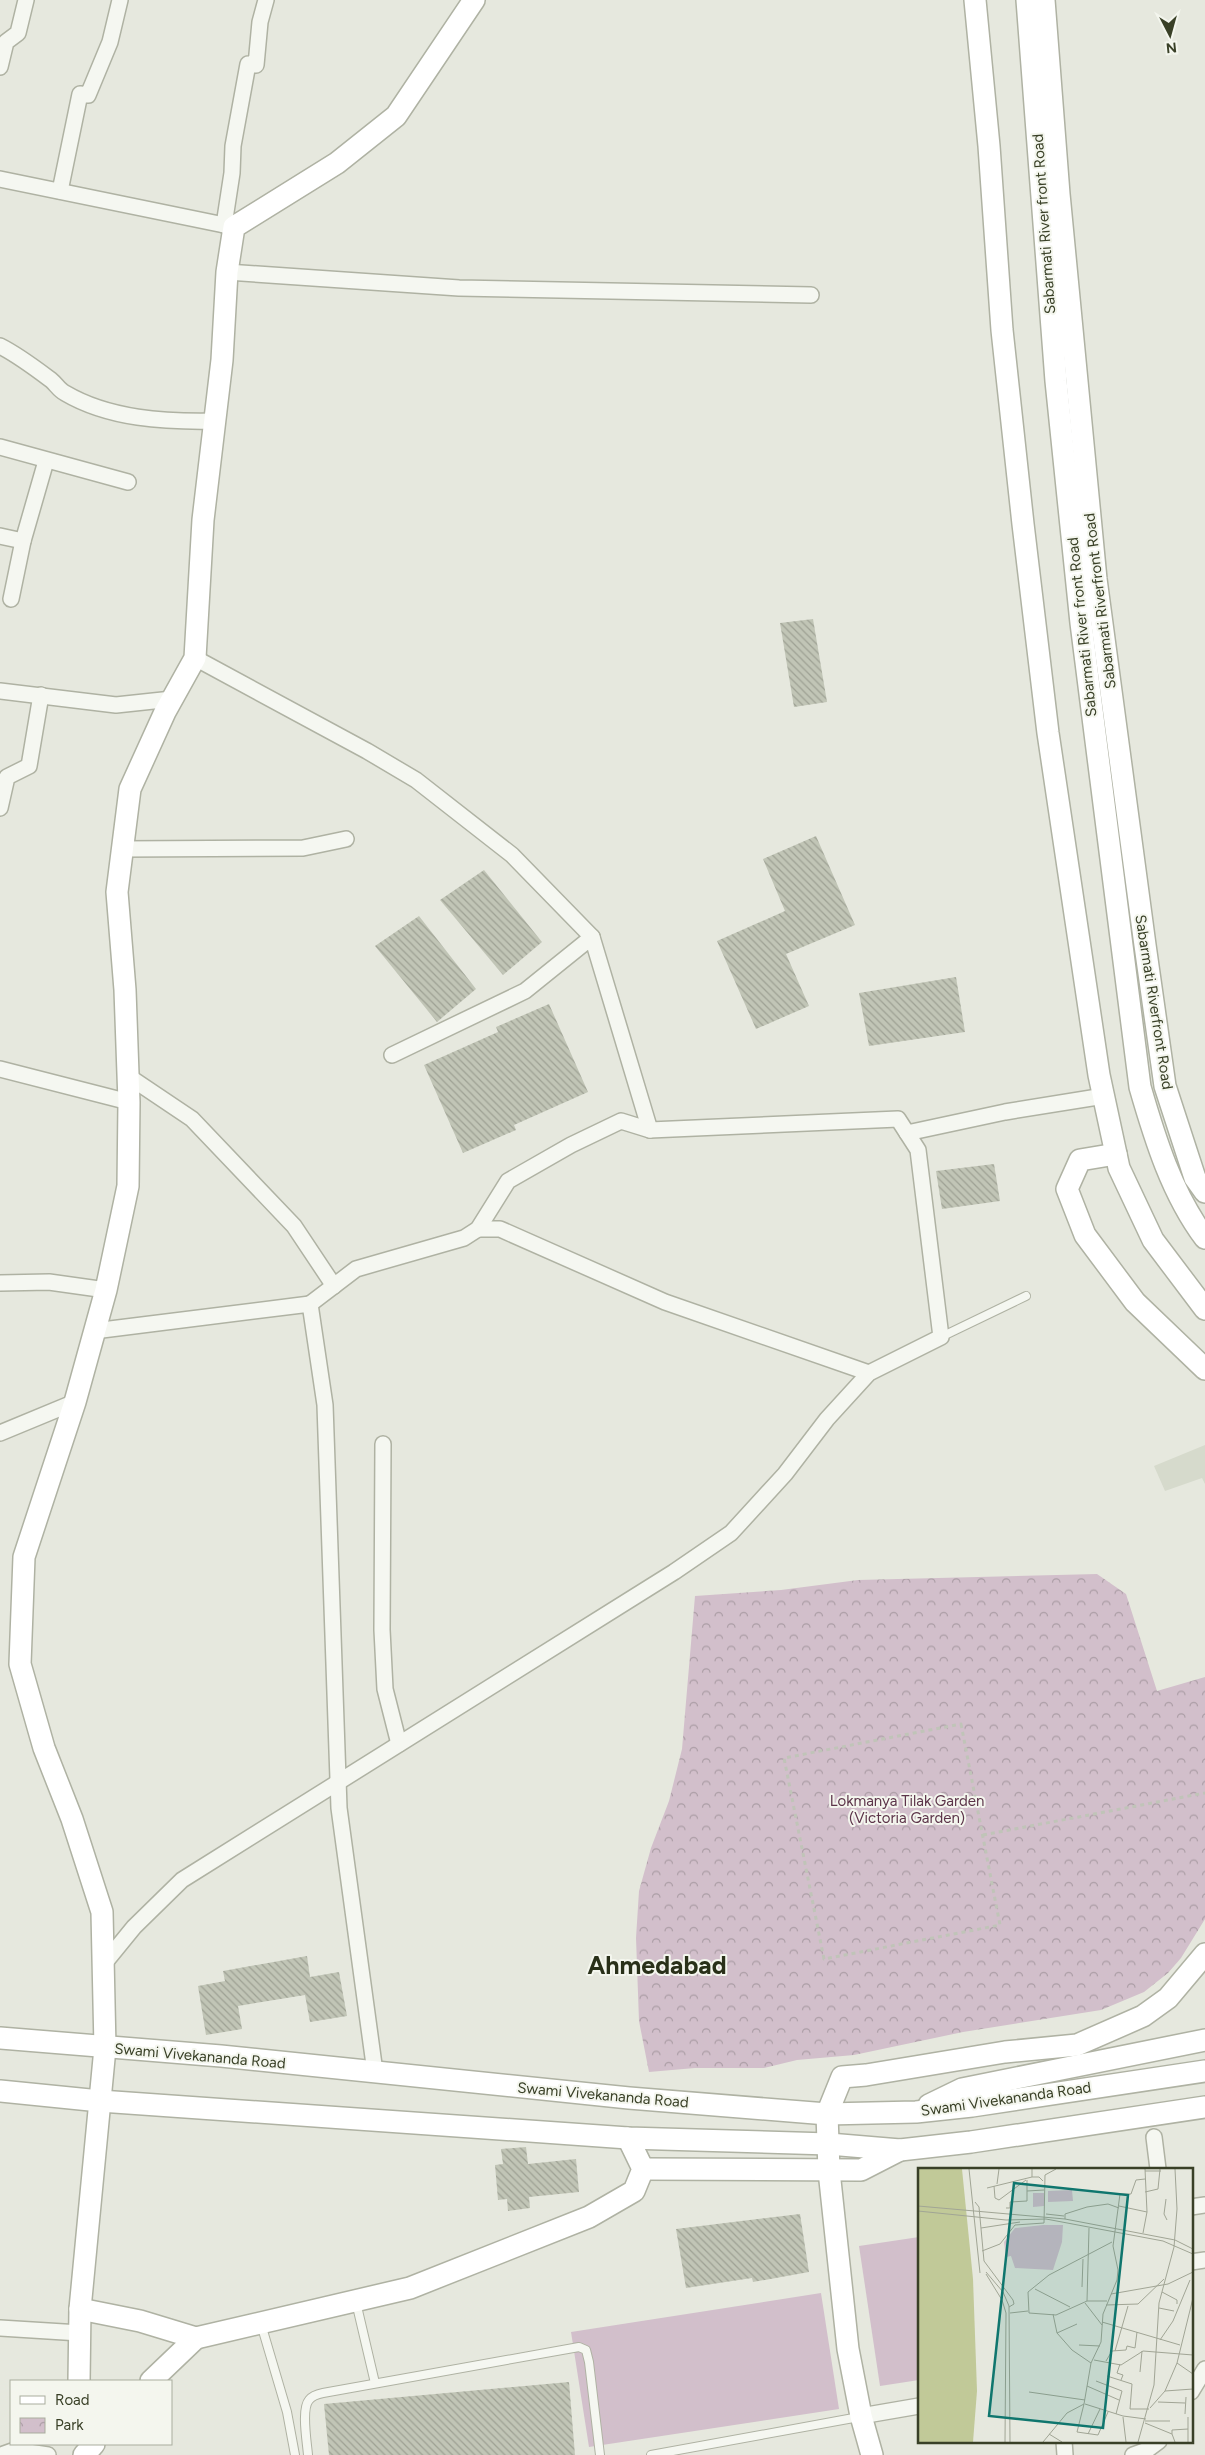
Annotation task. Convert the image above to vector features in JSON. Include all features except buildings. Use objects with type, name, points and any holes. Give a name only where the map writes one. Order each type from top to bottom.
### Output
[{"type":"main road","points":[[79,2380],[80,2309],[105,2048],[102,1912],[72,1819],[44,1748],[20,1664],[24,1557],[75,1402],[106,1290],[128,1186],[129,1102],[125,990],[117,892],[130,789],[172,699],[195,658],[203,520],[222,360],[229,226],[337,163],[396,116],[474,0]]},
{"type":"main road","points":[[975,0],[989,146],[1002,330],[1045,714],[1104,1096],[1119,1168],[1153,1240],[1205,1309]]},
{"type":"main road","name":"Sabarmati River front Road","points":[[1027,0],[1056,381],[1081,622],[1140,1087],[1155,1138],[1174,1183],[1196,1226],[1205,1238]]},
{"type":"main road","name":"Sabarmati Riverfront Road","points":[[1044,0],[1096,580],[1165,1086],[1195,1178],[1205,1192]]},
{"type":"main road","points":[[1116,1154],[1080,1160],[1067,1190],[1085,1235],[1135,1302],[1205,1369]]},
{"type":"main road","points":[[872,2455],[861,2416],[848,2349],[829,2171],[827,2114],[842,2077],[866,2076],[1005,2052],[1077,2045],[1144,2016],[1168,1998],[1205,1954]]},
{"type":"main road","name":"Swami Vivekananda Road","points":[[0,2038],[221,2056],[629,2098],[827,2114],[916,2112],[1205,2071]]},
{"type":"main road","points":[[916,2112],[962,2089],[1205,2040]]},
{"type":"main road","points":[[0,2091],[100,2101],[628,2138],[829,2144],[900,2150],[971,2142],[1205,2107]]},
{"type":"main road","points":[[152,2380],[196,2338],[410,2288],[589,2217],[634,2191],[643,2169],[628,2138]]},
{"type":"main road","points":[[643,2169],[861,2170],[900,2150]]},
{"type":"main road","points":[[80,2309],[140,2321],[196,2338]]},
{"type":"main road","points":[[84,2455],[93,2445]]},
{"type":"street","points":[[0,67],[6,42],[18,33],[26,0]]},
{"type":"street","points":[[60,191],[80,94],[88,95],[110,42],[120,0]]},
{"type":"street","points":[[0,179],[229,226],[234,137],[248,64],[256,65],[260,22],[266,0]]},
{"type":"street","points":[[227,272],[459,288],[811,295]]},
{"type":"street","points":[[0,346],[16,354],[28,365],[52,381],[63,393],[97,408],[176,422],[215,421]]},
{"type":"street","points":[[0,447],[128,482]]},
{"type":"street","points":[[11,599],[23,541],[46,461]]},
{"type":"street","points":[[0,536],[23,541]]},
{"type":"street","points":[[195,658],[367,751],[416,780],[512,855],[592,937],[650,1130]]},
{"type":"street","points":[[0,691],[116,705],[172,699]]},
{"type":"street","points":[[0,808],[7,776],[29,766],[41,695]]},
{"type":"street","points":[[122,849],[303,848],[346,839]]},
{"type":"street","points":[[392,1055],[525,991],[592,937]]},
{"type":"street","points":[[0,1069],[129,1102]]},
{"type":"street","points":[[128,1076],[192,1120],[294,1226],[334,1286]]},
{"type":"street","points":[[907,1133],[1005,1112],[1104,1096]]},
{"type":"street","points":[[94,1331],[310,1304],[356,1269],[388,1258],[428,1250],[464,1238],[478,1229],[508,1181],[571,1144],[621,1121],[650,1130],[898,1119],[918,1150],[941,1337],[868,1373],[827,1418],[785,1474],[731,1533],[674,1572],[337,1781],[182,1880],[134,1927],[103,1965]]},
{"type":"street","points":[[478,1229],[500,1228],[664,1302],[868,1373]]},
{"type":"street","points":[[0,1283],[49,1282],[106,1290]]},
{"type":"street","points":[[310,1304],[325,1406],[337,1781],[362,1988],[375,2072]]},
{"type":"street","points":[[0,1433],[75,1402]]},
{"type":"street","points":[[382,1444],[382,1630],[385,1689],[399,1744]]},
{"type":"street","points":[[1154,2137],[1158,2168]]},
{"type":"street","points":[[1192,2207],[1205,2205]]},
{"type":"street","points":[[1192,2262],[1205,2260]]},
{"type":"street","points":[[0,2328],[80,2333]]},
{"type":"street","points":[[1192,2390],[1205,2369]]},
{"type":"street","points":[[861,2416],[918,2406]]},
{"type":"street","points":[[1064,2442],[1065,2455]]},
{"type":"street","points":[[1133,2455],[1147,2450],[1157,2442]]},
{"type":"street","points":[[0,2455],[15,2450],[48,2455]]},
{"type":"lane","points":[[941,1337],[1026,1296]]},
{"type":"lane","points":[[356,2300],[375,2383]]},
{"type":"lane","points":[[261,2322],[287,2412],[295,2455]]},
{"type":"lane","points":[[308,2455],[305,2410],[308,2401],[323,2393],[579,2347],[586,2350],[589,2362],[600,2455]]},
{"type":"lane","points":[[651,2455],[676,2453],[861,2416]]},
{"type":"path","points":[[961,1724],[983,1835],[1000,1925],[824,1959],[784,1758],[961,1724]]},
{"type":"path","points":[[983,1835],[1205,1793]]},
{"type":"shaded area","points":[[1205,1445],[1205,1484],[1202,1478],[1165,1491],[1154,1466]]},
{"type":"green space","name":"Lokmanya Tilak Garden (Victoria Garden)","points":[[1097,1574],[1126,1594],[1157,1691],[1205,1677],[1205,1919],[1181,1958],[1168,1973],[1144,1992],[1101,2010],[963,2032],[854,2055],[797,2060],[764,2068],[695,2068],[649,2072],[639,2021],[636,1938],[639,1891],[651,1848],[669,1801],[682,1749],[695,1596],[781,1590],[858,1580]]},
{"type":"green space","points":[[918,2237],[918,2380],[880,2386],[859,2246]]},
{"type":"green space","points":[[821,2293],[839,2409],[589,2447],[571,2332]]},
{"type":"district","name":"Ahmedabad","points":[[657,1965]]}]
